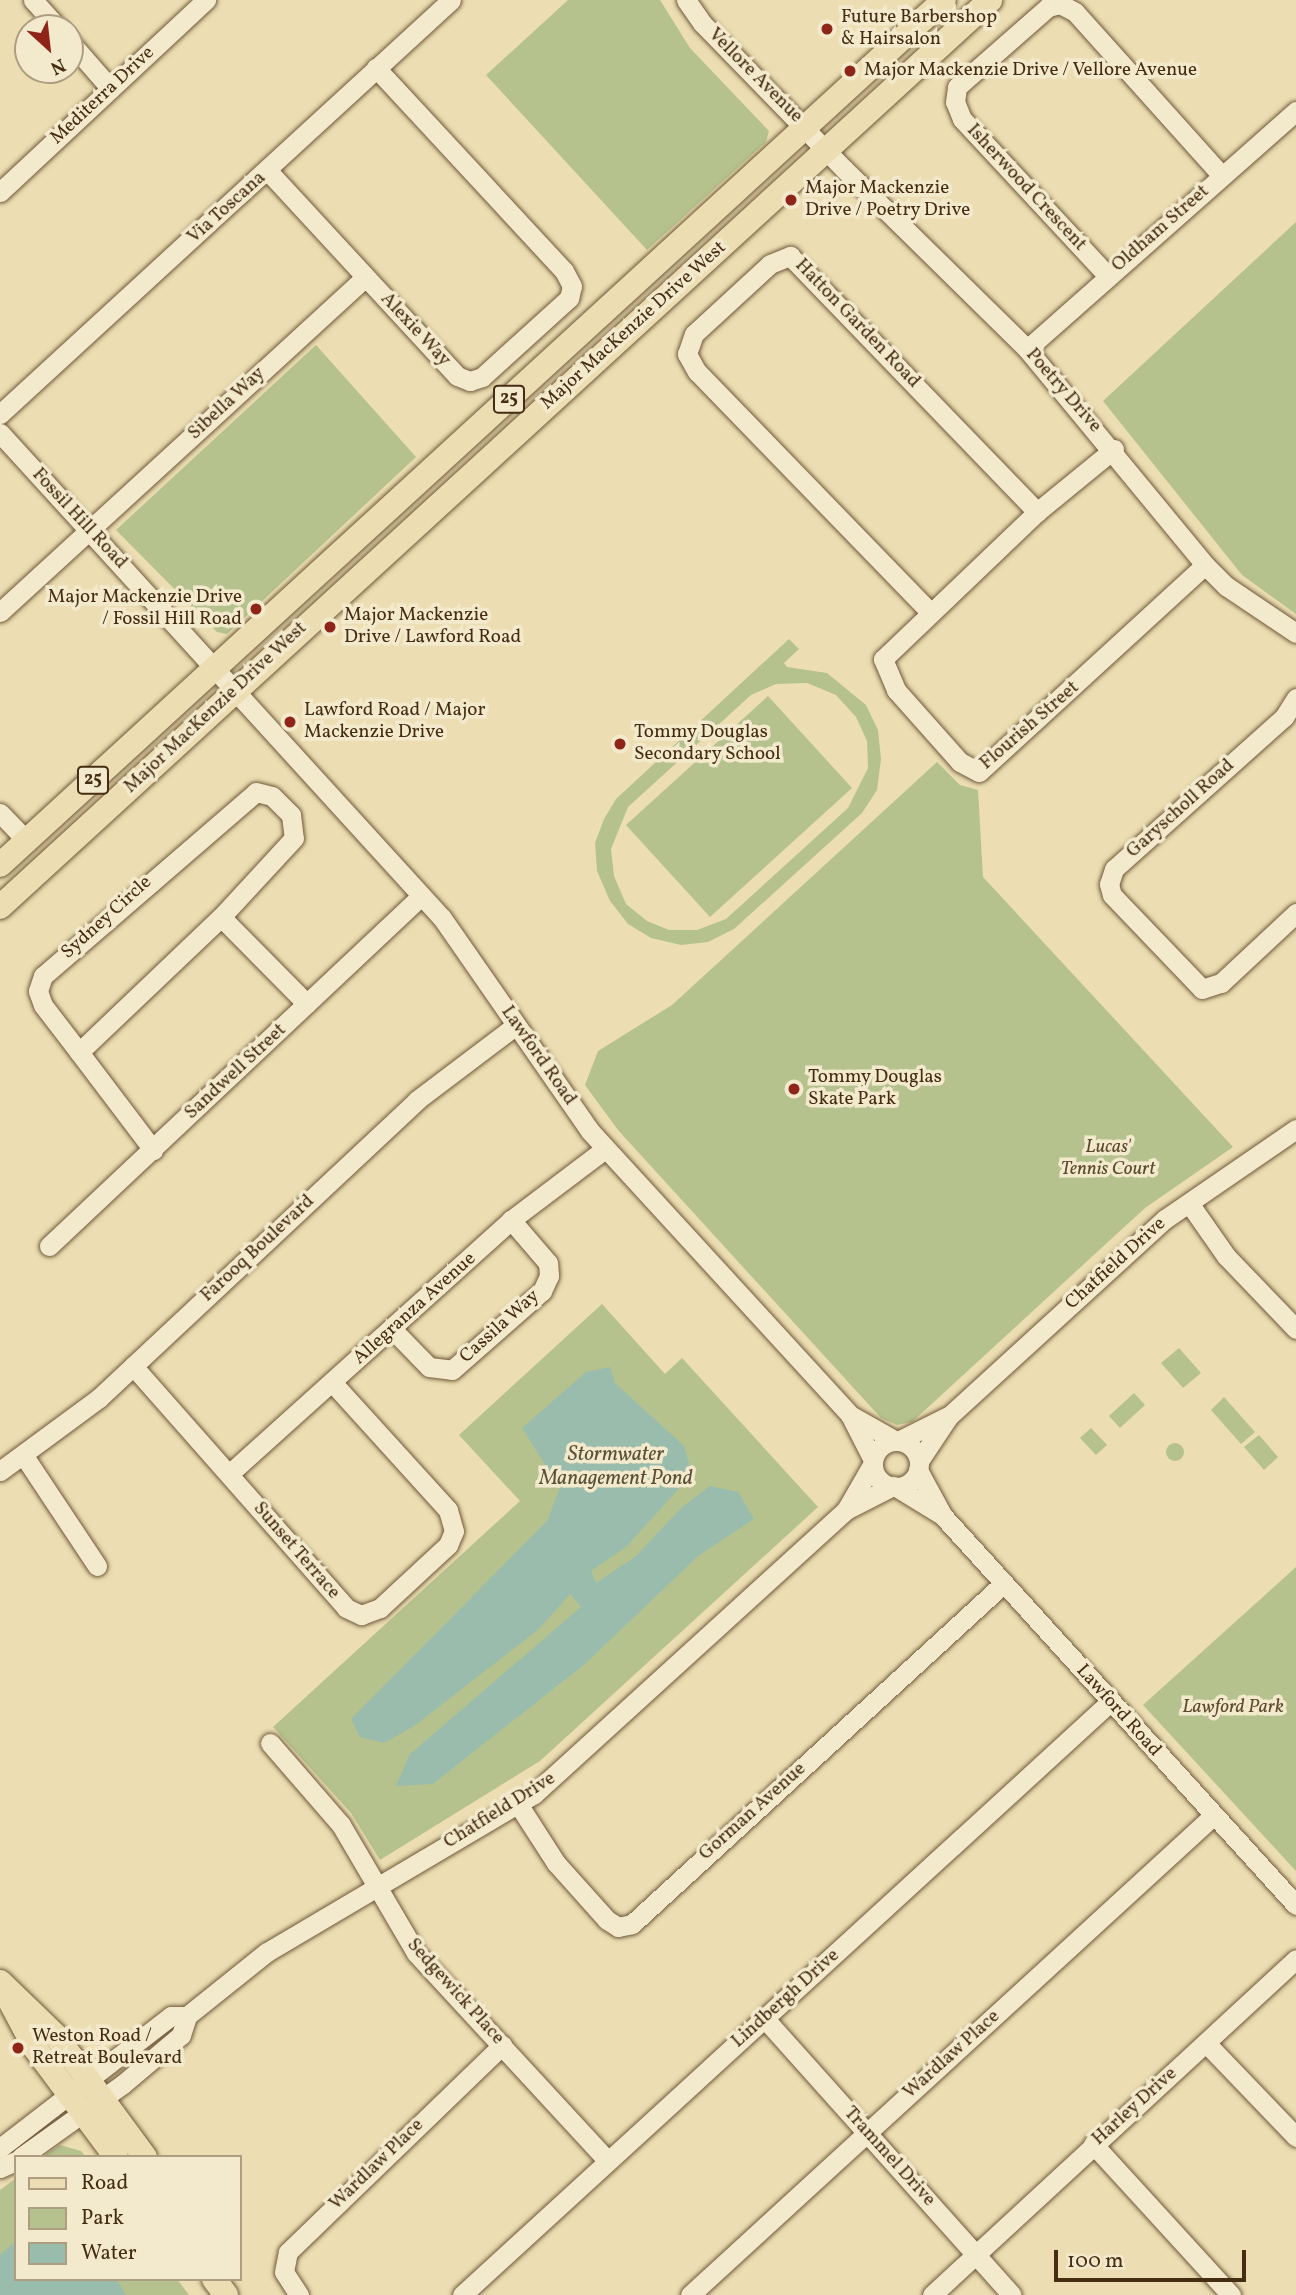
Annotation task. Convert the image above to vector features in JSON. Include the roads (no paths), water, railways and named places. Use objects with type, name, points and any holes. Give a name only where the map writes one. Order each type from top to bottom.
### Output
[{"type":"main road","name":"Major MacKenzie Drive West","points":[[0,865],[13,826],[214,668],[944,0]]},
{"type":"main road","name":"Major MacKenzie Drive West","points":[[0,907],[990,0]]},
{"type":"main road","points":[[0,1983],[56,2036],[115,2155]]},
{"type":"main road","points":[[86,2096],[143,2155]]},
{"type":"street","points":[[33,0],[46,14]]},
{"type":"street","name":"Mediterra Drive","points":[[0,192],[206,0]]},
{"type":"street","name":"Via Toscana","points":[[0,414],[268,171],[451,0]]},
{"type":"street","name":"Vellore Avenue","points":[[686,0],[702,23],[826,150]]},
{"type":"street","name":"Isherwood Crescent","points":[[1107,275],[962,119],[955,102],[957,88],[1038,16],[1060,4],[1075,12],[1222,176]]},
{"type":"street","points":[[84,58],[111,89]]},
{"type":"street","name":"Alexie Way","points":[[268,171],[457,376],[470,380],[482,377],[569,298],[572,286],[564,271],[376,68]]},
{"type":"street","name":"Oldham Street","points":[[1027,349],[1107,275],[1296,111]]},
{"type":"street","name":"Poetry Drive","points":[[826,150],[1027,349],[1114,449],[1205,565],[1227,586],[1296,633]]},
{"type":"street","name":"Hatton Garden Road","points":[[929,611],[697,372],[687,354],[694,334],[703,325],[770,264],[790,256],[1037,512]]},
{"type":"street","name":"Sibella Way","points":[[0,612],[365,276]]},
{"type":"street","name":"Fossil Hill Road","points":[[0,433],[234,692]]},
{"type":"street","name":"Flourish Street","points":[[1114,449],[1037,512],[929,611],[883,659],[887,676],[960,762],[979,772],[1205,565]]},
{"type":"street","name":"Lawford Road","points":[[234,692],[421,895],[456,937],[605,1149],[850,1415],[873,1461]]},
{"type":"street","name":"Garyscholl Road","points":[[1296,698],[1284,718],[1114,869],[1109,884],[1112,895],[1202,989],[1221,983],[1296,913]]},
{"type":"street","name":"Sydney Circle","points":[[266,792],[291,815],[294,838],[221,918],[79,1052],[43,1005],[38,991],[43,976],[247,794],[266,792]]},
{"type":"street","name":"Sandwell Street","points":[[49,1246],[421,895]]},
{"type":"street","points":[[221,918],[307,1004]]},
{"type":"street","name":"Farooq Boulevard","points":[[0,1471],[62,1429],[417,1100],[516,1025]]},
{"type":"street","points":[[79,1052],[153,1150]]},
{"type":"street","name":"Chatfield Drive","points":[[918,1465],[949,1416],[1165,1219],[1296,1129]]},
{"type":"street","name":"Allegranza Avenue","points":[[229,1474],[512,1220],[605,1149]]},
{"type":"street","points":[[1189,1203],[1226,1256],[1296,1329]]},
{"type":"street","name":"Cassila Way","points":[[392,1329],[429,1367],[452,1370],[542,1291],[549,1276],[548,1263],[512,1220]]},
{"type":"street","name":"Sunset Terrace","points":[[133,1366],[346,1608],[361,1615],[380,1608],[448,1545],[453,1520],[333,1383]]},
{"type":"street","name":"Lawford Road","points":[[850,1415],[897,1441]]},
{"type":"street","name":"Chatfield Drive","points":[[897,1441],[949,1416]]},
{"type":"street","points":[[897,1441],[911,1446],[918,1465],[909,1483],[894,1486],[878,1479],[873,1461],[881,1446],[897,1441]]},
{"type":"street","points":[[24,1456],[97,1566]]},
{"type":"street","name":"Chatfield Drive","points":[[846,1510],[873,1461]]},
{"type":"street","name":"Lawford Road","points":[[918,1465],[943,1516],[1296,1905]]},
{"type":"street","name":"Lawford Road","points":[[894,1486],[943,1516]]},
{"type":"street","name":"Chatfield Drive","points":[[86,2096],[181,2035],[187,2016],[267,1952],[518,1804],[560,1773],[846,1510],[894,1486]]},
{"type":"street","name":"Gorman Avenue","points":[[518,1804],[556,1863],[598,1910],[618,1927],[632,1924],[1003,1584]]},
{"type":"street","name":"Lindbergh Drive","points":[[462,2295],[1110,1702]]},
{"type":"street","name":"Sedgewick Place","points":[[270,1743],[341,1825],[416,1953],[608,2161]]},
{"type":"street","name":"Wardlaw Place","points":[[690,2295],[1213,1816]]},
{"type":"street","name":"Harley Drive","points":[[932,2295],[1296,1959]]},
{"type":"street","name":"Trammel Drive","points":[[765,2019],[1012,2295]]},
{"type":"street","points":[[1206,2043],[1296,2137]]},
{"type":"street","name":"Wardlaw Place","points":[[299,2295],[284,2272],[288,2252],[502,2046]]},
{"type":"street","points":[[0,2148],[86,2096]]},
{"type":"street","points":[[23,2155],[86,2096]]},
{"type":"street","points":[[1093,2144],[1231,2295]]},
{"type":"water","name":"Stormwater Management Pond","points":[[610,1367],[615,1383],[684,1446],[692,1474],[626,1547],[591,1571],[596,1583],[636,1556],[682,1507],[710,1486],[738,1492],[754,1519],[698,1556],[586,1663],[433,1784],[396,1786],[410,1754],[581,1607],[570,1594],[539,1629],[414,1726],[384,1743],[360,1737],[351,1719],[547,1521],[560,1488],[522,1428],[586,1372]]},
{"type":"water","points":[[14,2243],[14,2281],[117,2281],[126,2295],[0,2295],[0,2255]]},
{"type":"place","name":"Future Barbershop & Hairsalon","points":[[827,29]]},
{"type":"place","name":"Major Mackenzie Drive / Vellore Avenue","points":[[850,71]]},
{"type":"place","name":"Major Mackenzie Drive / Poetry Drive","points":[[791,200]]},
{"type":"place","name":"Major Mackenzie Drive / Fossil Hill Road","points":[[256,609]]},
{"type":"place","name":"Major Mackenzie Drive / Lawford Road","points":[[330,627]]},
{"type":"place","name":"Lawford Road / Major Mackenzie Drive","points":[[290,722]]},
{"type":"place","name":"Tommy Douglas Secondary School","points":[[620,744]]},
{"type":"place","name":"Tommy Douglas Skate Park","points":[[794,1089]]},
{"type":"place","name":"Weston Road / Retreat Boulevard","points":[[18,2048]]},
{"type":"park label","name":"Lucas' Tennis Court","points":[[1108,1159]]},
{"type":"park label","name":"Lawford Park","points":[[1233,1708]]}]
